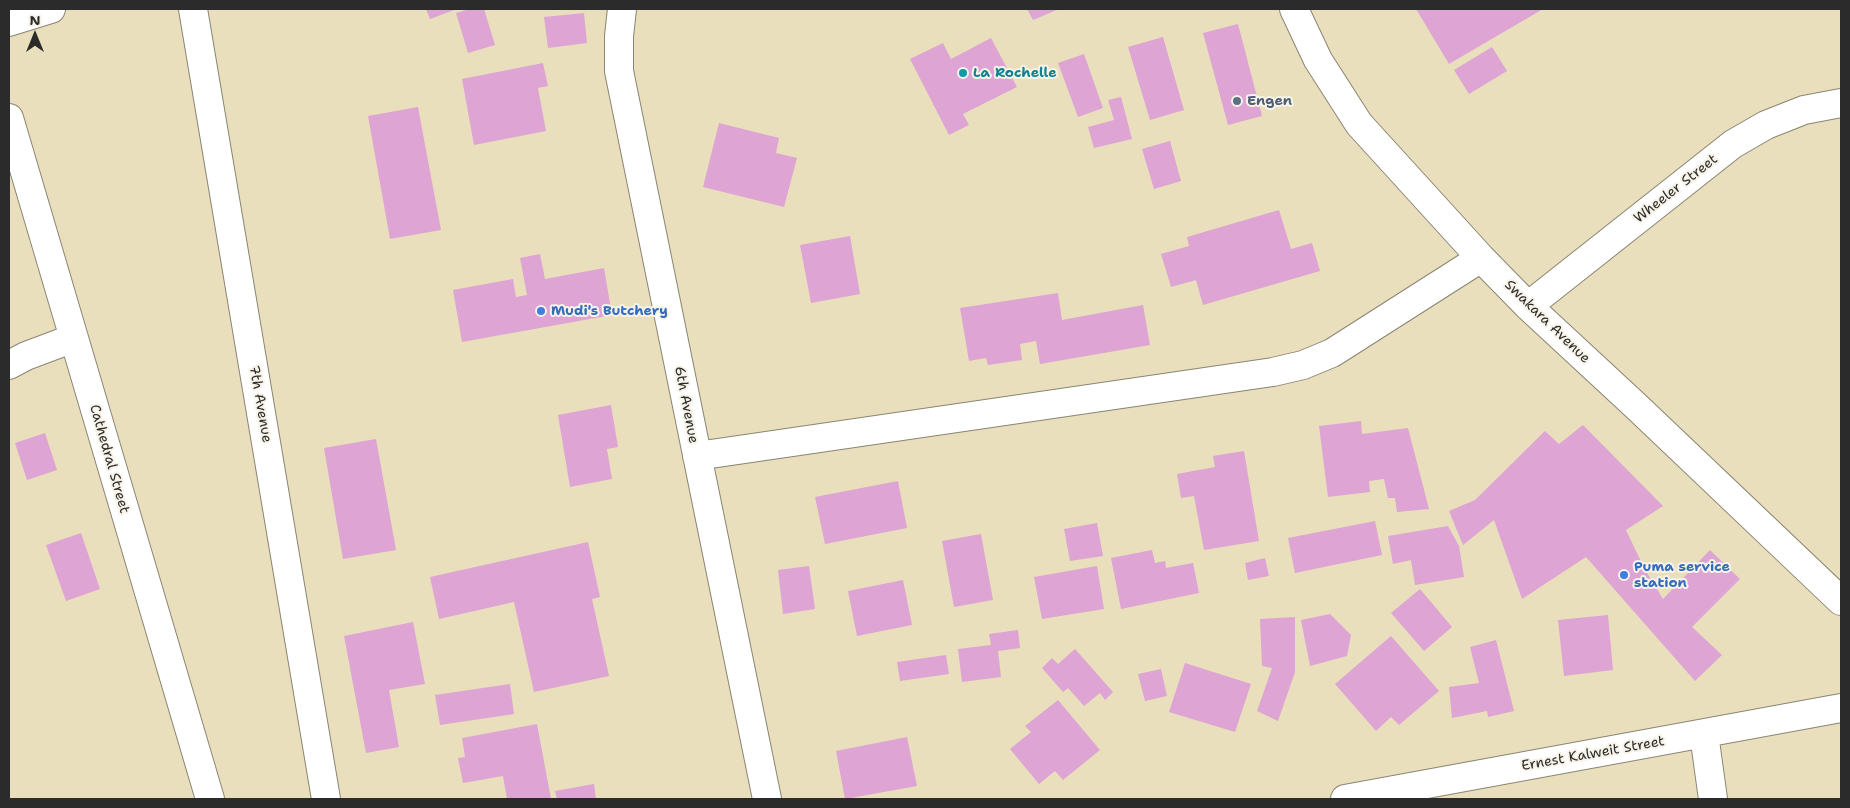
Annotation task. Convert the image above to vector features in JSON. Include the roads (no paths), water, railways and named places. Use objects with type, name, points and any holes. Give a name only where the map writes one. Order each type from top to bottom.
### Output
[{"type":"street","points":[[9,22],[51,9]]},
{"type":"street","name":"7th Avenue","points":[[193,9],[326,799]]},
{"type":"street","name":"6th Avenue","points":[[622,9],[619,36],[619,71],[767,799]]},
{"type":"street","name":"Swakara Avenue","points":[[1294,9],[1318,60],[1359,124],[1481,258],[1528,306],[1838,591]]},
{"type":"street","name":"Wheeler Street","points":[[1528,306],[1733,144],[1766,125],[1794,114],[1841,103]]},
{"type":"street","name":"Cathedral Street","points":[[9,118],[210,799]]},
{"type":"street","points":[[697,456],[1303,366],[1332,353],[1481,258]]},
{"type":"street","points":[[9,365],[26,356],[74,338]]},
{"type":"street","name":"Ernest Kalweit Street","points":[[1345,799],[1841,708]]},
{"type":"street","points":[[1704,734],[1713,799]]},
{"type":"place","name":"La Rochelle","points":[[963,73]]},
{"type":"place","name":"Engen","points":[[1237,101]]},
{"type":"place","name":"Mudi's Butchery","points":[[541,311]]},
{"type":"place","name":"Puma service station","points":[[1624,575]]}]
